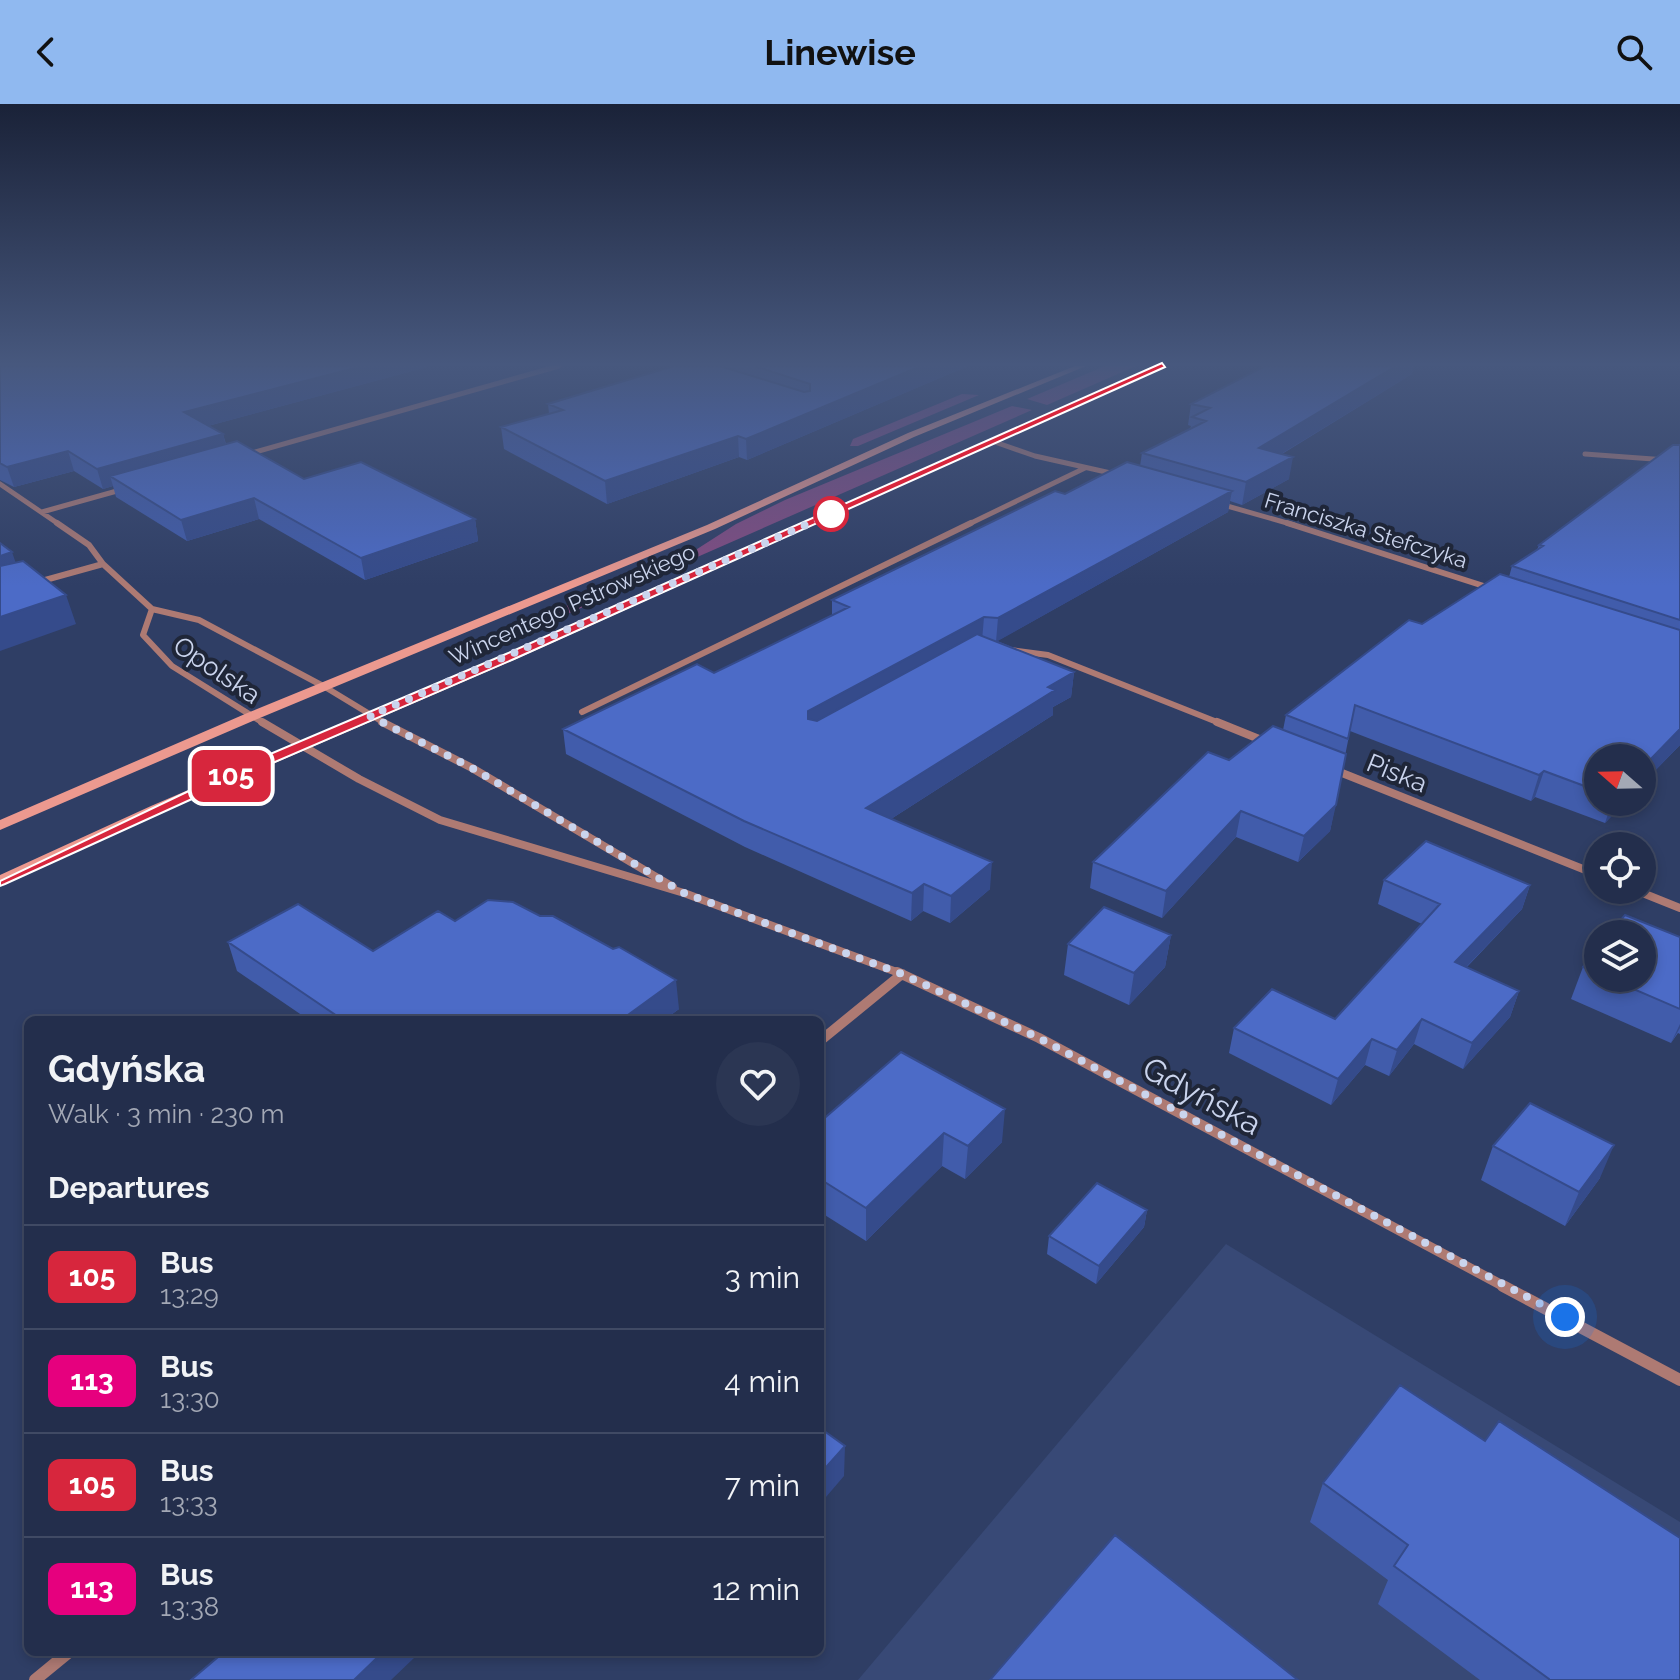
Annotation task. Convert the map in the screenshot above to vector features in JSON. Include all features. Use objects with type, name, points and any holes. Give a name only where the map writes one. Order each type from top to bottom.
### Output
[{"type":"main road","name":"Wincentego Pstrowskiego","points":[[0,825],[250,717],[711,527],[901,440]]},
{"type":"main road","name":"Wincentego Pstrowskiego","points":[[0,881],[995,440]]},
{"type":"street","points":[[240,456],[298,440]]},
{"type":"street","points":[[992,441],[1119,476]]},
{"type":"street","points":[[1585,454],[1680,461]]},
{"type":"street","points":[[582,712],[1085,468]]},
{"type":"street","name":"Opolska","points":[[0,484],[89,545],[103,564],[152,609],[199,620],[325,687]]},
{"type":"street","points":[[42,512],[133,486]]},
{"type":"street","name":"Franciszka Stefczyka","points":[[1207,501],[1339,538],[1502,593]]},
{"type":"street","points":[[29,585],[103,564]]},
{"type":"street","name":"Opolska","points":[[152,609],[143,635],[159,659],[299,746]]},
{"type":"street","points":[[1001,648],[1048,655],[1273,745]]},
{"type":"street","name":"Gdyńska","points":[[325,687],[370,716],[472,768],[684,893]]},
{"type":"street","name":"Gdyńska","points":[[299,746],[440,820],[684,893],[902,974],[1039,1038],[1680,1380]]},
{"type":"street","name":"Piska","points":[[1317,763],[1584,869]]},
{"type":"street","points":[[1656,898],[1680,908]]},
{"type":"street","points":[[824,1038],[902,974]]},
{"type":"street","points":[[35,1680],[64,1656]]},
{"type":"shaded area","points":[[853,440],[873,440],[858,446],[850,446]]},
{"type":"shaded area","points":[[931,440],[965,440],[508,640],[496,636],[694,551],[736,524],[785,500]]},
{"type":"shaded area","points":[[1226,1244],[1680,1522],[1680,1680],[858,1680]]},
{"type":"building","points":[[0,440],[203,440],[97,469],[68,451],[7,467],[0,463]]},
{"type":"building","points":[[525,440],[728,440],[605,481]]},
{"type":"building","points":[[1169,440],[1273,440],[1259,448],[1293,457],[1246,482],[1142,453]]},
{"type":"building","points":[[237,441],[304,479],[361,462],[475,519],[361,558],[254,498],[181,520],[110,476]]},
{"type":"building","points":[[1673,445],[1680,445],[1680,620],[1512,566],[1543,546],[1539,545]]},
{"type":"building","points":[[1127,462],[1232,491],[998,618],[984,617],[808,711],[808,719],[817,721],[977,634],[1074,672],[1048,687],[1055,690],[866,808],[992,862],[951,896],[924,884],[912,893],[744,821],[563,729],[697,664],[714,673],[849,607],[832,600],[1055,491],[1065,494]]},
{"type":"building","points":[[0,543],[12,552],[0,556]]},
{"type":"building","points":[[23,561],[66,595],[0,617],[0,566]]},
{"type":"building","points":[[1500,574],[1680,630],[1680,729],[1656,754],[1656,744],[1584,744],[1584,786],[1544,771],[1539,775],[1355,705],[1348,739],[1286,715],[1409,620],[1422,624]]},
{"type":"building","points":[[1273,726],[1346,754],[1336,805],[1304,836],[1241,811],[1166,891],[1093,862],[1208,752],[1229,760]]},
{"type":"building","points":[[1426,841],[1530,885],[1455,962],[1519,991],[1472,1043],[1422,1019],[1397,1050],[1372,1039],[1338,1079],[1234,1028],[1272,989],[1335,1019],[1440,904],[1384,880]]},
{"type":"building","points":[[488,900],[513,902],[540,916],[553,916],[613,949],[619,947],[676,980],[626,1016],[337,1016],[228,942],[298,904],[373,951],[438,911],[455,921]]},
{"type":"building","points":[[1104,907],[1171,935],[1134,973],[1068,944]]},
{"type":"building","points":[[1625,915],[1638,920],[1621,920]]},
{"type":"building","points":[[1656,927],[1680,937],[1680,1009],[1641,992],[1656,992]]},
{"type":"building","points":[[901,1052],[1005,1109],[968,1146],[944,1133],[866,1208],[824,1182],[824,1119]]},
{"type":"building","points":[[1530,1103],[1614,1145],[1579,1192],[1493,1146]]},
{"type":"building","points":[[1097,1183],[1147,1210],[1099,1266],[1049,1236]]},
{"type":"building","points":[[1400,1385],[1485,1441],[1499,1421],[1680,1538],[1680,1680],[1549,1680],[1394,1566],[1408,1545],[1323,1483]]},
{"type":"building","points":[[824,1431],[845,1446],[824,1470]]},
{"type":"building","points":[[1115,1535],[1298,1680],[990,1680]]},
{"type":"building","points":[[219,1656],[379,1656],[354,1680],[191,1680]]},
{"type":"bus line","name":"105","points":[[0,881],[242,771],[510,657],[997,440]]},
{"type":"route","points":[[831,514],[370,716],[472,768],[684,893],[902,974],[1039,1038],[1565,1317]]}]
